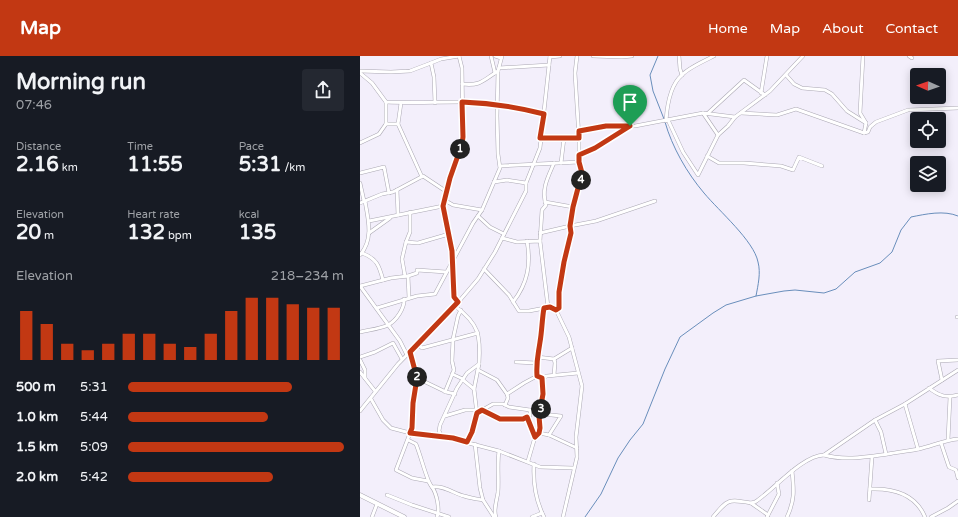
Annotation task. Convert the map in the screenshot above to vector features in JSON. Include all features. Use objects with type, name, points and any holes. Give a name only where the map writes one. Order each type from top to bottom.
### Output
[{"type":"street","points":[[360,72],[391,72],[410,70],[441,59],[459,56],[462,68],[463,137],[450,178],[446,201],[443,206],[449,234],[454,297],[456,304],[467,314],[478,333],[481,345],[474,389],[476,412],[472,432],[467,442]]},
{"type":"street","points":[[491,56],[497,71]]},
{"type":"street","points":[[377,308],[423,294],[435,294],[482,210],[500,166],[498,154],[497,71],[502,57],[495,56]]},
{"type":"street","points":[[360,412],[371,399],[375,391],[402,359],[456,304],[484,270],[495,252],[526,191],[526,183],[540,148],[550,57],[560,56]]},
{"type":"street","points":[[556,310],[559,308],[559,292],[571,233],[570,226],[573,207],[582,173],[579,162],[579,131],[575,73],[577,56]]},
{"type":"street","points":[[593,56],[632,56]]},
{"type":"street","points":[[680,56],[680,69],[682,75]]},
{"type":"street","points":[[714,56],[682,75],[670,95],[667,107],[667,120],[683,152],[698,175],[718,135],[735,117],[764,95],[786,75],[803,56]]},
{"type":"street","points":[[761,92],[767,56]]},
{"type":"street","points":[[863,56],[860,113],[866,123],[864,133]]},
{"type":"street","points":[[431,63],[434,77],[435,103]]},
{"type":"street","points":[[462,84],[473,85],[481,83],[497,71],[550,65]]},
{"type":"street","points":[[360,72],[372,83],[386,102],[386,124],[379,134],[360,143]]},
{"type":"street","points":[[786,75],[794,84],[802,88],[825,90],[832,94],[847,111],[866,123]]},
{"type":"street","points":[[707,114],[744,80],[764,95]]},
{"type":"street","points":[[386,102],[462,102],[520,108],[544,114]]},
{"type":"street","points":[[401,103],[398,124],[422,176],[447,192]]},
{"type":"street","points":[[864,133],[868,132],[870,127],[876,122],[908,110],[958,108]]},
{"type":"street","points":[[741,113],[777,115],[796,109],[864,133]]},
{"type":"street","points":[[579,131],[606,126],[630,126],[703,114],[735,117]]},
{"type":"street","points":[[703,114],[718,135]]},
{"type":"street","points":[[386,124],[398,124]]},
{"type":"street","points":[[579,155],[595,148],[630,126]]},
{"type":"street","points":[[540,138],[579,138]]},
{"type":"street","points":[[562,163],[564,138]]},
{"type":"street","points":[[707,156],[719,163],[744,162],[781,166],[793,170],[799,157],[822,166]]},
{"type":"street","points":[[500,166],[579,162]]},
{"type":"street","points":[[537,376],[536,363],[546,307],[540,233],[542,210],[546,205],[545,181],[554,163]]},
{"type":"street","points":[[360,173],[384,167],[388,193]]},
{"type":"street","points":[[363,202],[397,190],[422,176]]},
{"type":"street","points":[[494,182],[507,180],[526,183]]},
{"type":"street","points":[[360,183],[363,202],[369,221],[367,242],[361,254],[372,257],[380,269],[383,280]]},
{"type":"street","points":[[397,190],[398,215]]},
{"type":"street","points":[[446,201],[453,205],[482,210]]},
{"type":"street","points":[[540,233],[596,221],[655,201]]},
{"type":"street","points":[[545,202],[573,207]]},
{"type":"street","points":[[369,221],[443,206]]},
{"type":"street","points":[[409,298],[402,259],[410,232],[410,212]]},
{"type":"street","points":[[478,216],[490,227],[504,234]]},
{"type":"street","points":[[369,233],[391,217]]},
{"type":"street","points":[[406,242],[418,243],[449,234]]},
{"type":"street","points":[[502,238],[516,242],[540,241]]},
{"type":"street","points":[[513,302],[524,284],[529,270],[529,250],[527,241]]},
{"type":"street","points":[[407,354],[400,341],[360,286],[406,276],[416,273],[417,270],[446,272]]},
{"type":"street","points":[[484,270],[502,286],[519,311],[529,311],[546,307],[556,310],[569,337],[582,386],[576,437],[577,457],[563,517]]},
{"type":"street","points":[[360,332],[388,325],[398,316],[405,305],[404,300]]},
{"type":"street","points":[[445,392],[454,370],[452,350],[453,339],[458,316],[461,310]]},
{"type":"street","points":[[417,344],[422,348],[478,333]]},
{"type":"street","points":[[365,378],[365,370],[360,358],[393,343],[402,359]]},
{"type":"street","points":[[537,356],[554,359],[572,348]]},
{"type":"street","points":[[410,352],[417,378],[413,403],[412,428],[396,470],[412,478],[428,481]]},
{"type":"street","points":[[554,359],[554,375]]},
{"type":"street","points":[[942,380],[938,361],[958,360]]},
{"type":"street","points":[[516,362],[536,363]]},
{"type":"street","points":[[442,437],[439,431],[440,425],[455,394],[467,373],[479,364]]},
{"type":"street","points":[[478,370],[497,380],[507,394],[508,398],[505,405]]},
{"type":"street","points":[[824,455],[875,420],[905,404],[958,370]]},
{"type":"street","points":[[360,372],[375,391]]},
{"type":"street","points":[[507,394],[524,382],[537,376],[542,378],[554,375],[578,373]]},
{"type":"street","points":[[452,374],[463,379],[474,389]]},
{"type":"street","points":[[417,378],[445,392],[455,394]]},
{"type":"street","points":[[528,461],[535,437],[539,433],[540,428],[539,416],[543,394],[542,378]]},
{"type":"street","points":[[929,388],[939,396],[950,397],[958,395]]},
{"type":"street","points":[[948,440],[950,397]]},
{"type":"street","points":[[371,399],[383,420],[391,428],[410,433],[442,437],[476,444],[549,468],[574,468]]},
{"type":"street","points":[[444,416],[465,410],[476,412],[493,404],[530,410],[539,416]]},
{"type":"street","points":[[905,404],[918,449]]},
{"type":"street","points":[[482,410],[500,419],[523,419],[530,416],[530,410]]},
{"type":"street","points":[[539,416],[542,414],[561,416],[549,435]]},
{"type":"street","points":[[527,417],[535,437]]},
{"type":"street","points":[[875,420],[881,432],[886,454]]},
{"type":"street","points":[[539,433],[549,435],[577,448]]},
{"type":"street","points":[[713,517],[724,504],[729,501],[751,503],[759,500],[792,471],[816,455],[845,459],[872,457],[918,449],[948,440],[958,439]]},
{"type":"street","points":[[408,440],[416,444],[428,481],[437,499],[438,515]]},
{"type":"street","points":[[941,443],[949,467],[957,469],[958,478]]},
{"type":"street","points":[[476,444],[480,488],[484,500],[494,515]]},
{"type":"street","points":[[494,515],[498,493],[497,464],[499,452]]},
{"type":"street","points":[[869,500],[872,457]]},
{"type":"street","points":[[534,464],[536,491],[544,517]]},
{"type":"street","points":[[787,517],[793,500],[792,471]]},
{"type":"street","points":[[751,503],[767,516],[779,494],[777,483]]},
{"type":"street","points":[[432,487],[436,486],[464,496],[484,500]]},
{"type":"street","points":[[870,489],[882,489],[905,494],[916,503],[925,517]]},
{"type":"street","points":[[360,495],[404,517]]},
{"type":"street","points":[[387,495],[438,515],[449,517]]},
{"type":"street","points":[[931,517],[958,501]]},
{"type":"street","points":[[372,517],[377,504]]},
{"type":"street","points":[[532,517],[542,513]]},
{"type":"waterway","points":[[658,56],[650,75],[653,91],[664,119]]},
{"type":"waterway","points":[[665,122],[676,150],[692,177],[704,193],[735,226],[755,254],[759,270],[756,296]]},
{"type":"waterway","points":[[585,517],[601,494],[618,458],[643,424],[665,369],[680,337],[726,305],[756,296],[784,291],[795,290],[824,293],[836,289],[855,272],[880,263],[892,252],[901,230],[911,217],[941,213],[958,216]]},
{"type":"route","points":[[462,102],[520,108],[544,114],[540,138],[579,138],[579,131],[606,126],[630,126],[595,148],[579,155],[582,173],[573,207],[570,226],[571,233],[559,292],[559,308],[556,310],[550,307],[544,308],[543,325],[536,363],[537,376],[542,378],[543,394],[539,416],[539,433],[535,437],[527,417],[523,419],[505,420],[482,410],[477,413],[472,432],[467,442],[453,438],[410,433],[412,428],[413,403],[417,378],[410,352],[458,302],[454,297],[452,251],[443,206],[446,201],[450,178],[455,163],[458,159],[462,144],[462,102]]}]
